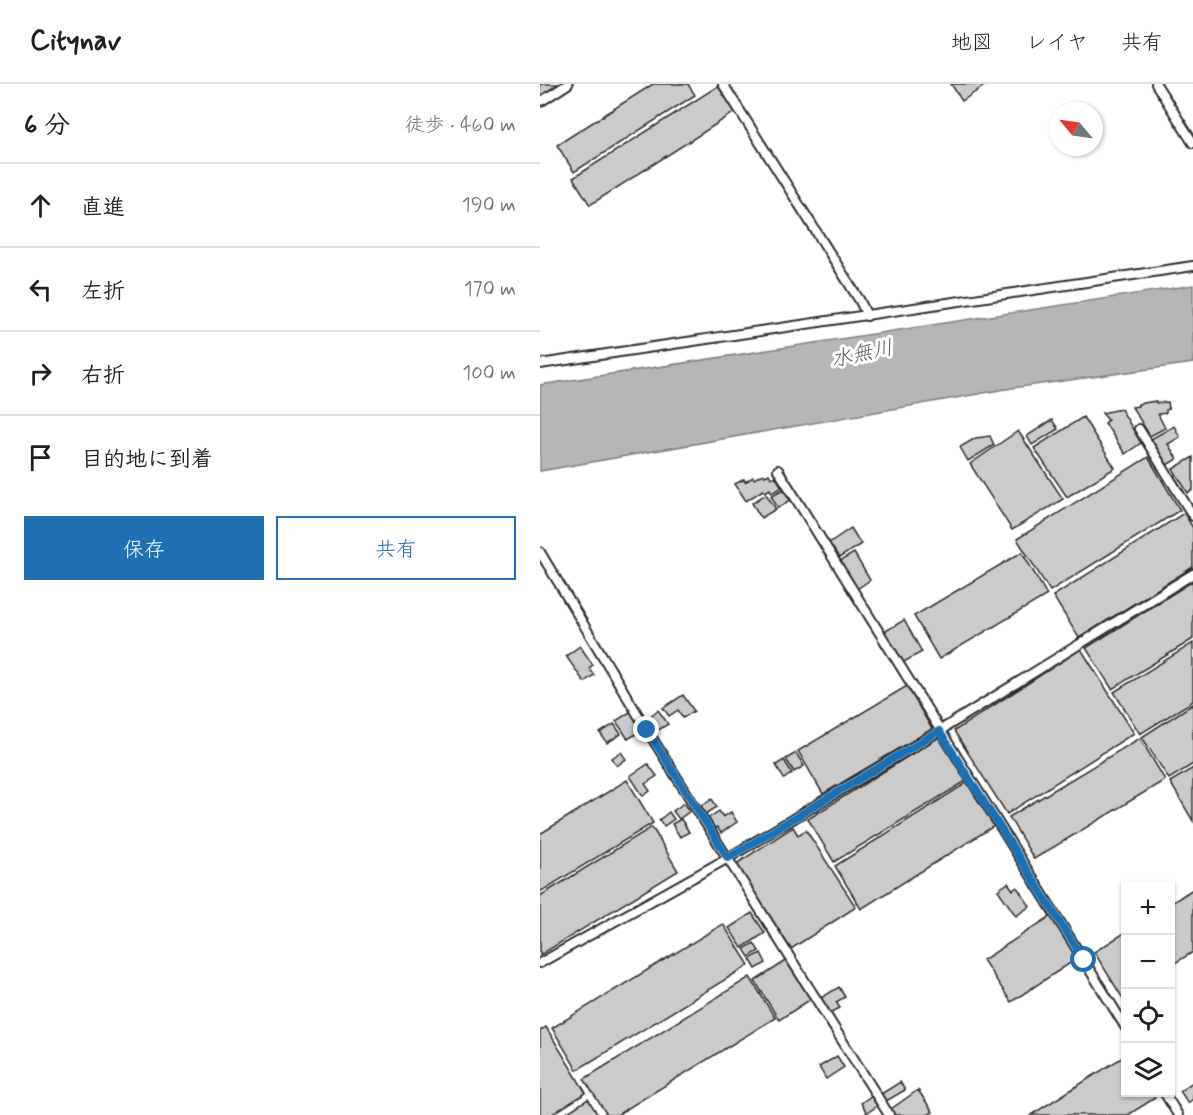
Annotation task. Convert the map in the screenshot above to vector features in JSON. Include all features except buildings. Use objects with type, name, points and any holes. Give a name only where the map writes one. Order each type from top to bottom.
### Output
[{"type":"street","points":[[540,102],[568,84]]},
{"type":"street","points":[[723,84],[867,316]]},
{"type":"street","points":[[1156,84],[1193,142]]},
{"type":"street","points":[[540,364],[1193,266]]},
{"type":"street","points":[[1139,429],[1193,516]]},
{"type":"street","points":[[778,470],[1121,1021]]},
{"type":"street","points":[[540,552],[647,730],[889,1115]]},
{"type":"street","points":[[540,963],[728,858],[1193,574]]},
{"type":"street","points":[[1167,1097],[1178,1115]]},
{"type":"water","name":"水無川","points":[[1193,285],[1193,363],[1012,388],[540,471],[540,385]]},
{"type":"route","points":[[647,730],[728,858],[939,731],[1084,960]]}]
